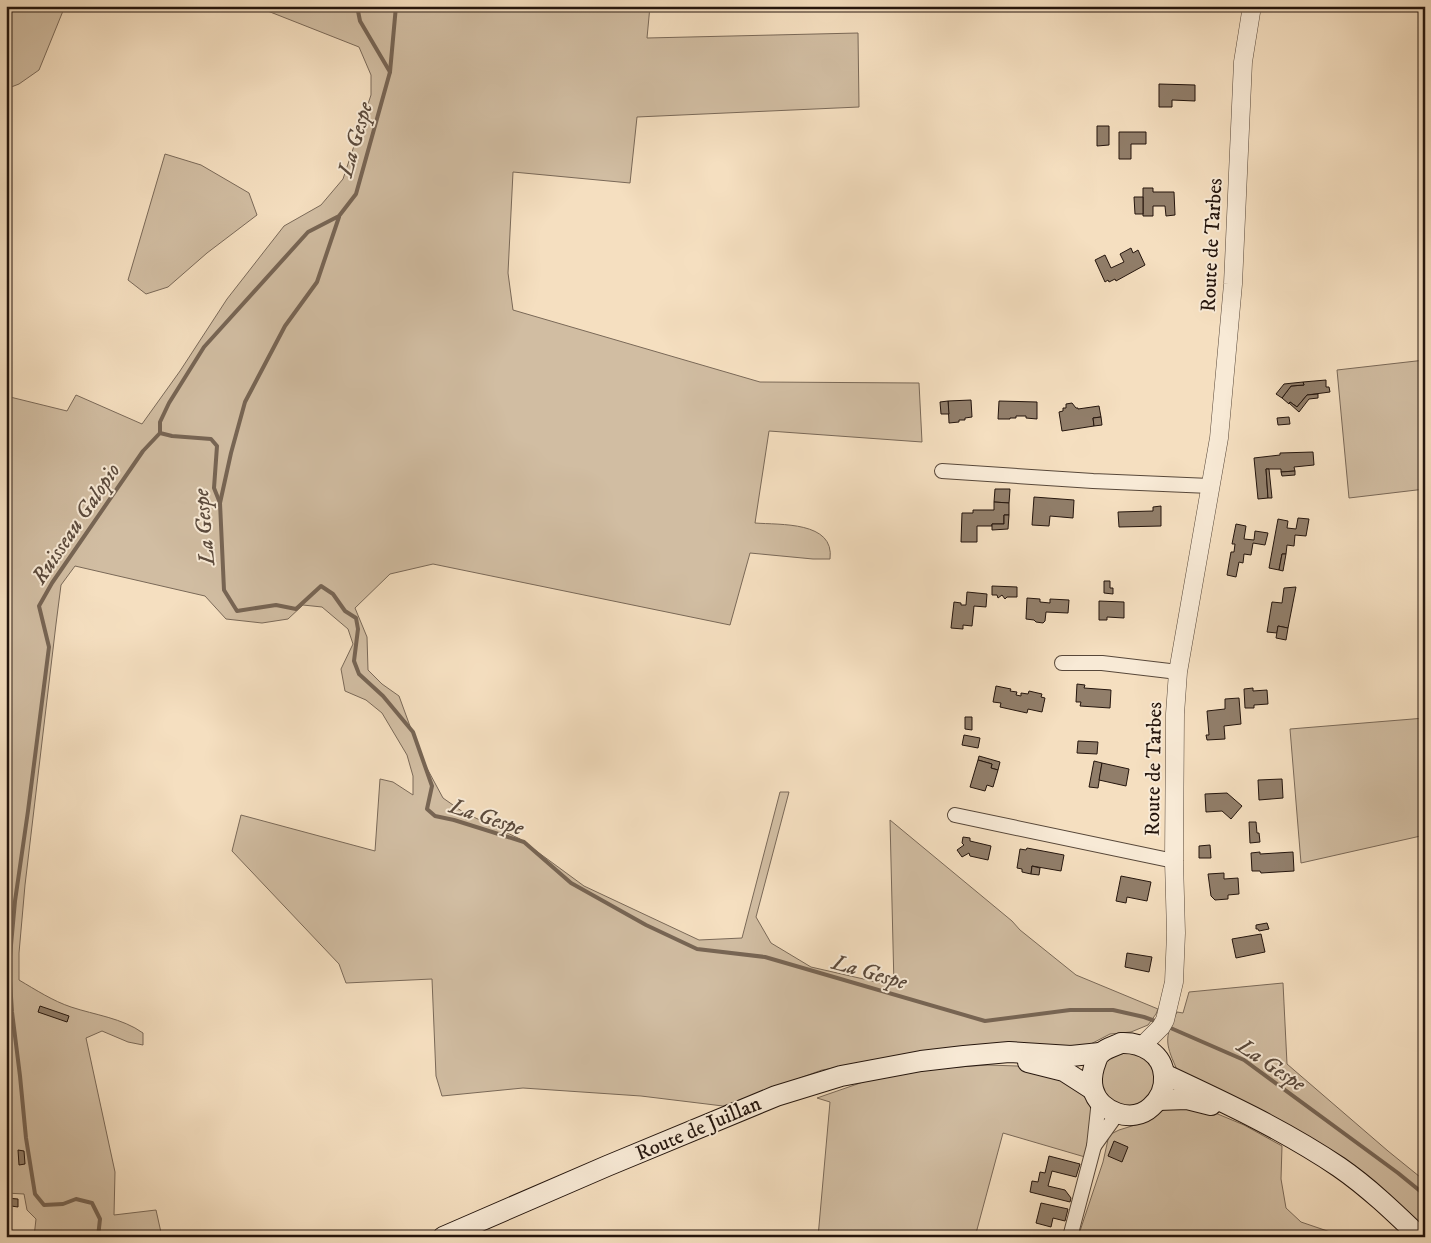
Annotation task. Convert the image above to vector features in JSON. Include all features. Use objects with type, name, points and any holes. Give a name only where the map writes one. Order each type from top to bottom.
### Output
[{"type":"main road","points":[[1121,1043],[1142,1046],[1150,1050],[1159,1059],[1164,1074],[1164,1086],[1158,1100],[1149,1109],[1129,1116],[1117,1114],[1106,1108],[1096,1094],[1091,1076],[1096,1061],[1100,1053],[1121,1043]]},
{"type":"main road","name":"Route de Juillan","points":[[443,1237],[776,1096],[841,1076],[922,1061],[1008,1052],[1071,1056],[1100,1053]]},
{"type":"main road","name":"Route de Juillan","points":[[964,1056],[1032,1062],[1064,1071],[1096,1094]]},
{"type":"main road","points":[[1164,1074],[1252,1116],[1299,1142],[1340,1168],[1381,1200],[1420,1237]]},
{"type":"main road","points":[[1158,1100],[1186,1099],[1252,1116]]},
{"type":"street","name":"Route de Tarbes","points":[[1142,1046],[1164,1020],[1174,982],[1176,933],[1174,861],[1175,714],[1178,672],[1219,438],[1233,284],[1243,62],[1252,6]]},
{"type":"street","points":[[942,471],[1093,481],[1210,486]]},
{"type":"street","points":[[1062,663],[1102,662],[1178,672]]},
{"type":"street","points":[[955,815],[1174,861]]},
{"type":"street","points":[[1070,1237],[1094,1146],[1096,1094]]},
{"type":"street","points":[[1094,1146],[1117,1114]]},
{"type":"shaded area","points":[[6,6],[65,6],[39,70],[19,84],[6,89]]},
{"type":"shaded area","points":[[255,6],[650,6],[647,38],[858,33],[859,107],[637,117],[630,183],[513,172],[508,273],[513,310],[760,382],[919,383],[922,442],[769,431],[755,523],[791,525],[815,531],[824,538],[829,547],[830,559],[750,553],[730,625],[433,564],[390,574],[355,608],[367,637],[368,670],[382,684],[399,696],[422,759],[443,798],[463,812],[520,839],[584,886],[699,940],[742,938],[780,792],[789,792],[756,917],[771,943],[811,967],[894,986],[890,820],[1076,975],[1158,1009],[1148,1025],[1131,1032],[1110,1034],[1083,1048],[943,1049],[822,1070],[723,1106],[641,1096],[523,1088],[442,1096],[436,1076],[432,979],[346,983],[339,964],[232,851],[241,815],[375,851],[380,779],[393,782],[413,795],[413,776],[407,755],[382,713],[366,700],[345,691],[341,669],[353,644],[348,629],[322,607],[303,605],[288,619],[262,623],[226,619],[205,596],[75,566],[61,585],[25,885],[19,953],[19,980],[64,1005],[117,1020],[143,1033],[143,1045],[128,1042],[102,1031],[86,1038],[115,1172],[114,1215],[156,1210],[162,1237],[34,1237],[36,1219],[27,1210],[24,1194],[6,1193],[6,1126],[10,1126],[10,1104],[6,1085],[6,396],[67,411],[76,395],[142,424],[180,371],[227,299],[284,226],[321,205],[343,179],[371,95],[371,75],[359,47]]},
{"type":"shaded area","points":[[165,154],[201,165],[249,193],[257,215],[207,253],[168,287],[146,294],[128,280]]},
{"type":"shaded area","points":[[1425,360],[1425,489],[1349,498],[1337,370]]},
{"type":"shaded area","points":[[1425,718],[1425,835],[1301,863],[1290,729]]},
{"type":"shaded area","points":[[1283,983],[1287,1064],[1425,1181],[1425,1227],[1366,1174],[1279,1121],[1178,1072],[1169,1048],[1168,1036],[1177,1012],[1183,1013],[1189,992]]},
{"type":"shaded area","points":[[1126,1048],[1152,1062],[1156,1083],[1149,1097],[1140,1103],[1120,1106],[1110,1101],[1101,1090],[1099,1068],[1105,1058]]},
{"type":"shaded area","points":[[988,1065],[1017,1066],[1059,1076],[1078,1084],[1091,1103],[1092,1114],[1085,1157],[1003,1133],[975,1237],[818,1237],[830,1102],[817,1098],[866,1081],[928,1069]]},
{"type":"shaded area","points":[[1180,1105],[1201,1107],[1244,1125],[1282,1146],[1281,1179],[1286,1208],[1301,1222],[1345,1237],[1078,1237],[1103,1162],[1109,1135],[1148,1121],[1162,1110]]},
{"type":"building","points":[[1159,84],[1195,85],[1195,101],[1172,100],[1172,107],[1159,107]]},
{"type":"building","points":[[1097,126],[1109,126],[1109,145],[1097,146]]},
{"type":"building","points":[[1119,132],[1146,132],[1146,144],[1131,144],[1131,159],[1119,159]]},
{"type":"building","points":[[1143,188],[1153,188],[1153,192],[1174,192],[1175,215],[1166,216],[1165,206],[1153,206],[1153,216],[1143,216]]},
{"type":"building","points":[[1134,197],[1143,197],[1143,214],[1135,214]]},
{"type":"building","points":[[1131,248],[1133,253],[1138,250],[1145,265],[1116,281],[1115,279],[1105,282],[1095,260],[1105,255],[1111,268],[1124,262],[1120,254]]},
{"type":"building","points":[[1326,380],[1326,387],[1329,387],[1330,392],[1307,395],[1297,407],[1290,402],[1289,404],[1282,398],[1291,386],[1304,385],[1303,382]]},
{"type":"building","points":[[1303,382],[1304,385],[1291,386],[1282,398],[1276,394],[1284,384]]},
{"type":"building","points":[[1318,394],[1318,398],[1309,399],[1299,412],[1289,403],[1297,407],[1307,395]]},
{"type":"building","points":[[971,400],[972,417],[959,420],[959,422],[949,423],[948,401]]},
{"type":"building","points":[[948,401],[949,414],[941,414],[940,402]]},
{"type":"building","points":[[999,401],[1037,402],[1037,419],[1016,416],[1016,418],[1010,419],[998,419]]},
{"type":"building","points":[[1072,403],[1078,409],[1099,406],[1101,417],[1093,418],[1094,426],[1062,431],[1059,412],[1066,408],[1066,404]]},
{"type":"building","points":[[1101,417],[1102,425],[1094,426],[1093,418]]},
{"type":"building","points":[[1289,417],[1290,424],[1278,425],[1277,418]]},
{"type":"building","points":[[1313,452],[1314,465],[1294,467],[1295,471],[1281,472],[1281,469],[1266,469],[1268,498],[1258,499],[1254,458],[1280,455],[1280,453]]},
{"type":"building","points":[[1266,469],[1269,469],[1272,498],[1268,498]]},
{"type":"building","points":[[1295,471],[1295,475],[1282,476],[1281,472]]},
{"type":"building","points":[[995,489],[1010,489],[1009,503],[994,502]]},
{"type":"building","points":[[1034,497],[1074,500],[1073,518],[1050,516],[1049,526],[1032,525]]},
{"type":"building","points":[[994,502],[1009,503],[1009,515],[1004,515],[1004,524],[977,526],[977,542],[961,542],[962,513],[973,513],[973,510],[994,510]]},
{"type":"building","points":[[1161,506],[1161,526],[1119,527],[1118,512],[1153,511],[1153,507]]},
{"type":"building","points":[[1004,515],[1009,515],[1008,529],[992,530],[992,524],[1004,524]]},
{"type":"building","points":[[1298,518],[1309,519],[1306,536],[1295,535],[1294,546],[1287,545],[1286,554],[1282,554],[1279,570],[1269,568],[1278,519],[1288,521],[1287,528],[1296,529]]},
{"type":"building","points":[[1236,524],[1246,526],[1244,539],[1254,540],[1255,531],[1268,533],[1265,545],[1253,543],[1251,555],[1244,554],[1243,563],[1239,562],[1236,577],[1227,575],[1231,552],[1234,552],[1235,544],[1232,544]]},
{"type":"building","points":[[1282,554],[1286,554],[1283,571],[1279,570]]},
{"type":"building","points":[[1104,581],[1110,581],[1110,588],[1113,588],[1113,594],[1104,593]]},
{"type":"building","points":[[992,586],[1017,587],[1017,597],[1007,597],[1005,599],[1002,595],[998,598],[997,595],[992,595]]},
{"type":"building","points":[[1296,587],[1288,628],[1278,626],[1277,633],[1267,632],[1272,602],[1282,603],[1284,588]]},
{"type":"building","points":[[967,592],[987,594],[986,607],[974,606],[972,626],[963,625],[963,629],[951,628],[954,602],[966,605]]},
{"type":"building","points":[[1027,598],[1040,599],[1040,602],[1050,603],[1050,599],[1069,600],[1068,613],[1046,612],[1043,623],[1026,619]]},
{"type":"building","points":[[1099,601],[1124,602],[1124,618],[1107,617],[1107,620],[1099,620]]},
{"type":"building","points":[[1278,626],[1288,628],[1286,640],[1276,638]]},
{"type":"building","points":[[1077,684],[1085,685],[1084,688],[1111,690],[1110,708],[1080,706],[1081,702],[1076,702]]},
{"type":"building","points":[[996,686],[1011,689],[1010,691],[1017,692],[1016,695],[1021,696],[1021,693],[1028,694],[1029,691],[1042,694],[1041,697],[1045,698],[1042,712],[1028,709],[1027,713],[1000,707],[1001,703],[993,702]]},
{"type":"building","points":[[1253,688],[1253,691],[1267,690],[1268,704],[1254,705],[1254,708],[1245,708],[1244,689]]},
{"type":"building","points":[[1239,698],[1241,724],[1224,726],[1225,739],[1207,740],[1206,735],[1209,735],[1207,711],[1225,709],[1225,699]]},
{"type":"building","points":[[965,717],[972,717],[972,730],[965,729]]},
{"type":"building","points":[[964,735],[980,738],[978,748],[962,745]]},
{"type":"building","points":[[1078,741],[1098,742],[1097,754],[1077,753]]},
{"type":"building","points":[[979,756],[1000,762],[998,770],[991,768],[992,764],[978,760]]},
{"type":"building","points":[[978,760],[992,764],[991,768],[998,770],[993,787],[987,785],[985,791],[970,787]]},
{"type":"building","points":[[1094,761],[1102,763],[1098,788],[1089,787]]},
{"type":"building","points":[[1102,763],[1129,769],[1126,786],[1099,780]]},
{"type":"building","points":[[1282,779],[1283,798],[1259,800],[1258,780]]},
{"type":"building","points":[[1227,793],[1242,806],[1231,819],[1222,811],[1206,812],[1205,794]]},
{"type":"building","points":[[1249,822],[1256,822],[1260,842],[1250,843]]},
{"type":"building","points":[[963,837],[970,838],[970,841],[991,846],[988,860],[970,856],[969,853],[962,857],[957,850],[964,845],[962,843]]},
{"type":"building","points":[[1210,845],[1211,858],[1199,858],[1199,846]]},
{"type":"building","points":[[1027,848],[1064,855],[1061,871],[1032,866],[1031,874],[1022,872],[1022,869],[1017,868],[1020,849],[1026,850]]},
{"type":"building","points":[[1260,852],[1260,854],[1293,852],[1294,871],[1261,873],[1260,871],[1252,871],[1251,853]]},
{"type":"building","points":[[1032,866],[1040,868],[1039,875],[1031,874]]},
{"type":"building","points":[[1224,873],[1224,879],[1238,878],[1239,894],[1228,895],[1228,899],[1215,900],[1211,896],[1208,874]]},
{"type":"building","points":[[1121,876],[1151,882],[1147,901],[1127,897],[1126,903],[1116,901]]},
{"type":"building","points":[[1267,923],[1269,929],[1259,931],[1256,929],[1256,925]]},
{"type":"building","points":[[1261,934],[1265,952],[1236,958],[1232,939]]},
{"type":"building","points":[[1127,953],[1152,957],[1149,972],[1125,967]]},
{"type":"building","points":[[40,1006],[69,1016],[67,1022],[38,1012]]},
{"type":"building","points":[[1114,1141],[1128,1147],[1122,1162],[1108,1156]]},
{"type":"building","points":[[18,1150],[24,1151],[25,1164],[19,1165]]},
{"type":"building","points":[[1049,1156],[1080,1164],[1076,1177],[1052,1171],[1048,1186],[1065,1190],[1071,1198],[1070,1202],[1030,1192],[1032,1181],[1038,1182],[1040,1172],[1045,1173]]},
{"type":"building","points":[[6,1198],[18,1199],[18,1207],[11,1206],[9,1225],[6,1225]]},
{"type":"building","points":[[1041,1203],[1068,1209],[1065,1221],[1053,1218],[1051,1227],[1036,1223]]},
{"type":"waterway","points":[[357,6],[360,21],[390,72]]},
{"type":"waterway","name":"La Gespe","points":[[396,6],[390,72],[356,194],[339,216],[308,232],[204,347],[169,403],[160,422],[160,433],[172,436],[211,439],[217,446],[214,488],[220,503],[224,590],[237,611],[276,605],[296,609],[321,586],[333,594],[345,611],[356,618],[358,629],[354,661],[359,674],[383,696],[413,732],[432,786],[427,809],[435,816],[524,842],[571,883],[646,925],[697,949],[765,957],[985,1021],[1070,1010],[1113,1010],[1158,1022]]},
{"type":"waterway","points":[[220,503],[245,402],[285,326],[317,282],[339,217]]},
{"type":"waterway","name":"Ruisseau Galopio","points":[[98,1237],[100,1219],[92,1203],[76,1199],[63,1204],[44,1205],[35,1194],[26,1138],[9,967],[15,901],[49,647],[39,606],[52,583],[143,451],[160,433]]},
{"type":"waterway","name":"La Gespe","points":[[1166,1026],[1244,1060],[1425,1195]]}]
